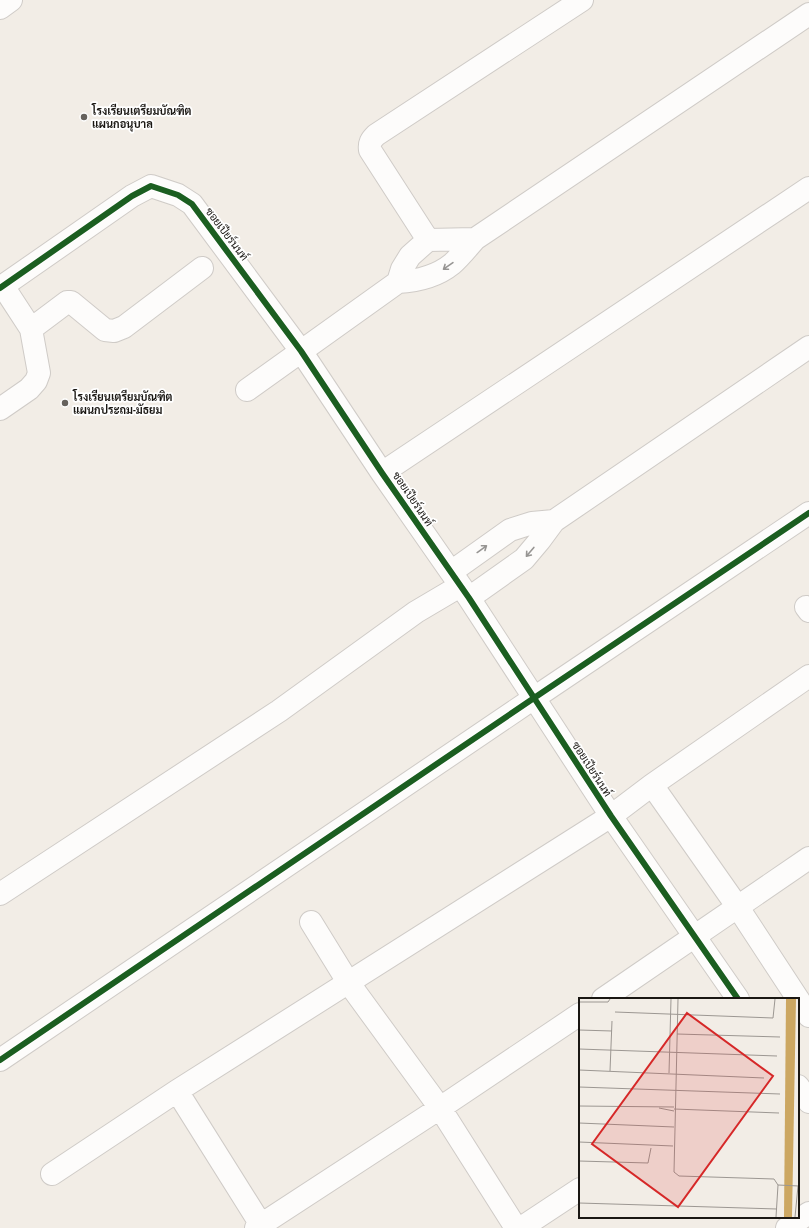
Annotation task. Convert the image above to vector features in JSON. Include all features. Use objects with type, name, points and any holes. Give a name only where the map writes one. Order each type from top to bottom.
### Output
[{"type":"street","points":[[0,8],[11,0]]},
{"type":"street","points":[[428,240],[370,150],[369,146],[371,140],[376,135],[582,0]]},
{"type":"street","points":[[247,390],[398,282],[428,278],[452,264],[475,238],[809,14]]},
{"type":"street","name":"ซอยเปียร์นนท์","points":[[1,287],[132,196],[151,186],[178,195],[192,204],[302,351],[382,473],[460,585],[611,816],[737,998]]},
{"type":"street","points":[[382,473],[809,188]]},
{"type":"street","points":[[398,282],[402,269],[410,256],[428,240],[475,238]]},
{"type":"street","points":[[31,329],[67,302],[71,302],[105,330],[114,331],[124,327],[202,268]]},
{"type":"street","points":[[0,409],[29,389],[36,381],[39,374],[31,329],[1,287]]},
{"type":"street","points":[[0,894],[279,711],[416,612],[460,585],[524,559],[554,520],[809,347]]},
{"type":"street","points":[[0,1060],[809,513]]},
{"type":"street","points":[[460,585],[510,530],[532,523],[554,520]]},
{"type":"street","points":[[52,1174],[177,1091],[611,816],[652,785],[809,676]]},
{"type":"street","points":[[652,785],[737,906],[797,998]]},
{"type":"street","points":[[604,998],[809,858]]},
{"type":"street","points":[[311,922],[348,982],[440,1108],[516,1228]]},
{"type":"street","points":[[799,1001],[809,1016]]},
{"type":"street","points":[[177,1091],[260,1227],[579,1015]]},
{"type":"street","points":[[799,1087],[809,1102]]},
{"type":"street","points":[[521,1228],[579,1190]]},
{"type":"street","points":[[787,1228],[809,1212]]},
{"type":"cycle path","points":[[0,288],[132,196],[151,186],[178,195],[192,204],[301,351],[382,473],[469,598],[611,816],[737,998]]},
{"type":"cycle path","points":[[0,1060],[809,513]]},
{"type":"place","name":"โรงเรียนเตรียมบัณฑิต แผนกอนุบาล","points":[[84,117]]},
{"type":"place","name":"โรงเรียนเตรียมบัณฑิต แผนกประถม-มัธยม","points":[[65,403]]}]
